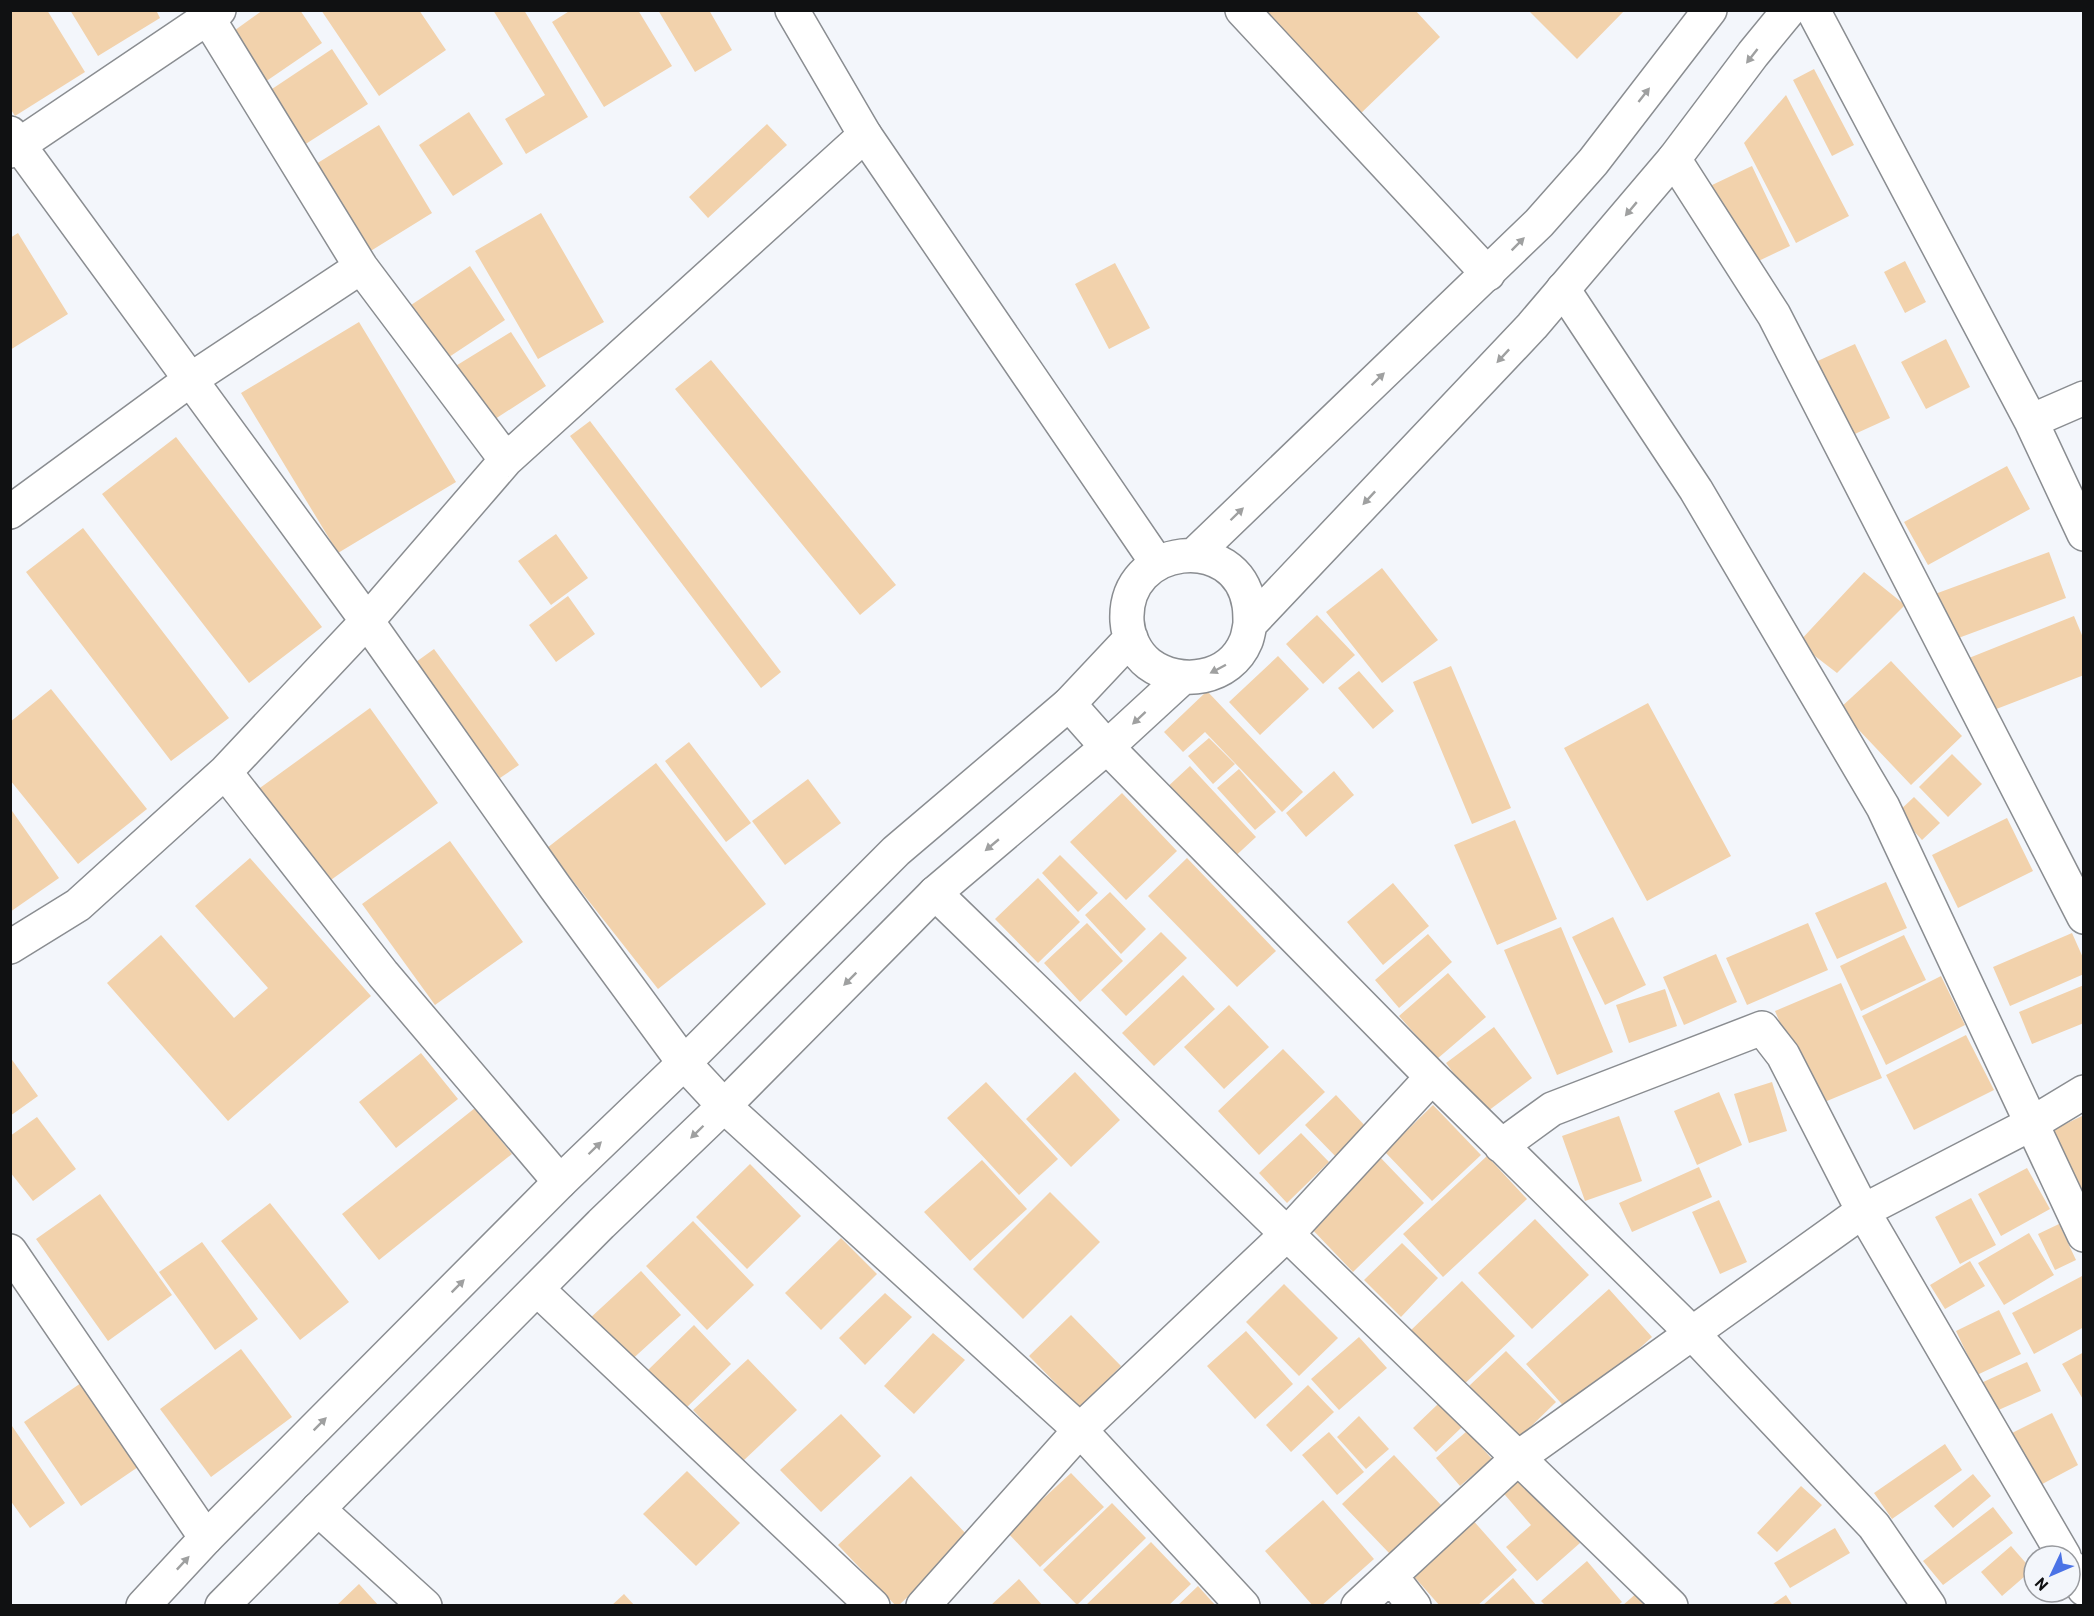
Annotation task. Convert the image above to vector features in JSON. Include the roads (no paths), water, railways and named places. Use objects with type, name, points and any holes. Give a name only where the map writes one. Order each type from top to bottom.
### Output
[{"type":"street","points":[[792,10],[864,135],[1157,563]]},
{"type":"street","points":[[1242,10],[1488,274]]},
{"type":"street","points":[[1250,624],[1532,326],[1674,159],[1789,10]]},
{"type":"street","points":[[1813,10],[2031,421],[2084,534]]},
{"type":"street","points":[[1195,555],[1539,223],[1593,162],[1709,11]]},
{"type":"street","points":[[506,460],[361,267],[210,13],[13,143],[367,621],[555,887],[684,1063],[724,1106],[1080,1430],[1243,1605]]},
{"type":"street","points":[[10,947],[78,905],[225,772],[367,621],[506,460],[864,135]]},
{"type":"street","points":[[1674,159],[1774,315],[2084,917]]},
{"type":"street","points":[[10,512],[190,380],[361,267]]},
{"type":"street","points":[[1563,289],[1696,490],[1883,807],[2084,1235]]},
{"type":"street","points":[[2031,421],[2084,398]]},
{"type":"street","points":[[1175,555],[1195,555],[1214,560],[1230,570],[1242,586],[1249,604],[1250,624],[1245,642],[1234,658],[1219,670],[1201,677],[1182,678],[1163,673],[1147,662],[1134,647],[1128,629],[1126,609],[1132,591],[1142,575],[1157,563],[1175,555]]},
{"type":"street","points":[[143,1605],[206,1538],[560,1182],[684,1063],[896,850],[1069,704],[1131,638]]},
{"type":"street","points":[[222,1605],[935,893],[1107,747],[1182,678]]},
{"type":"street","points":[[1069,704],[1107,747],[1432,1077],[1692,1334],[1874,1526],[1929,1605]]},
{"type":"street","points":[[225,772],[383,974],[560,1182]]},
{"type":"street","points":[[935,893],[1671,1605]]},
{"type":"street","points":[[1501,1146],[1552,1109],[1762,1028],[1783,1055],[1863,1211],[2057,1544]]},
{"type":"street","points":[[923,1605],[1080,1430],[1287,1234],[1432,1077]]},
{"type":"street","points":[[1358,1605],[1519,1457],[1863,1211],[2031,1124],[2084,1092]]},
{"type":"street","points":[[10,1251],[206,1538]]},
{"type":"street","points":[[537,1289],[873,1605]]},
{"type":"street","points":[[318,1509],[425,1605]]},
{"type":"street","points":[[1391,1576],[1414,1605]]}]
